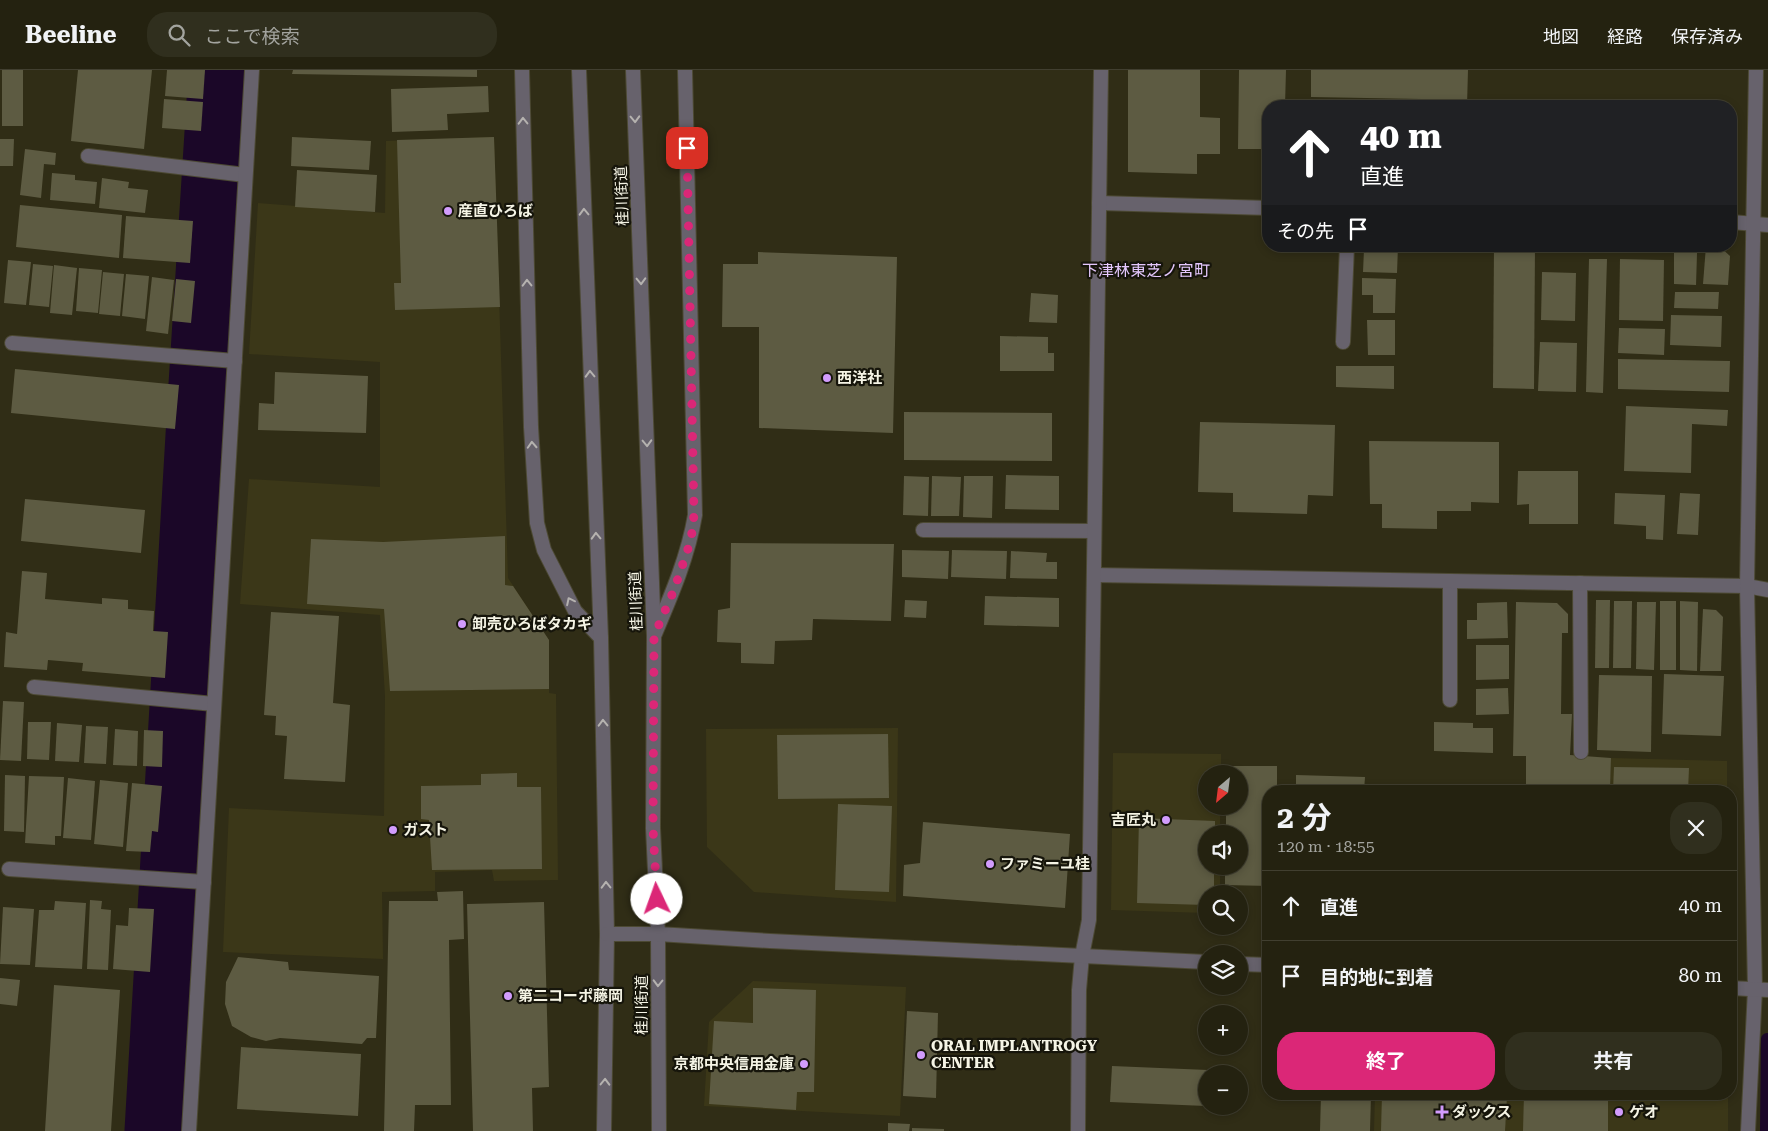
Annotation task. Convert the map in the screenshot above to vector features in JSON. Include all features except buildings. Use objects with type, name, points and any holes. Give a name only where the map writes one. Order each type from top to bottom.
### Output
[{"type":"street","points":[[189,1131],[252,70]]},
{"type":"street","points":[[522,70],[530,411],[537,523],[544,550],[574,611],[601,638]]},
{"type":"street","points":[[579,70],[601,638],[607,934],[604,1131]]},
{"type":"street","name":"桂川街道","points":[[633,70],[654,636],[653,828],[658,934],[659,1131]]},
{"type":"street","points":[[654,636],[674,590],[691,540],[694,515],[685,70]]},
{"type":"street","points":[[1078,1131],[1079,990],[1082,956],[1089,920],[1101,70]]},
{"type":"street","points":[[1748,1131],[1761,989],[1747,586],[1756,70]]},
{"type":"street","points":[[88,156],[245,175]]},
{"type":"street","points":[[1099,203],[1262,208]]},
{"type":"street","points":[[1737,222],[1753,222],[1768,225]]},
{"type":"street","points":[[1343,342],[1347,252]]},
{"type":"street","points":[[12,343],[234,360]]},
{"type":"street","points":[[923,530],[1094,531]]},
{"type":"street","points":[[1094,575],[1747,586],[1768,590]]},
{"type":"street","points":[[1450,581],[1450,700]]},
{"type":"street","points":[[1580,583],[1581,752]]},
{"type":"street","points":[[34,687],[214,704]]},
{"type":"street","points":[[9,869],[204,882]]},
{"type":"street","points":[[607,934],[658,934],[1198,962]]},
{"type":"street","points":[[1248,964],[1262,965]]},
{"type":"street","points":[[1737,988],[1761,989]]},
{"type":"shaded area","points":[[494,137],[508,578],[549,640],[549,693],[556,694],[558,880],[494,881],[492,870],[435,872],[435,891],[382,892],[383,959],[223,952],[229,808],[384,816],[385,696],[380,615],[240,604],[249,479],[380,487],[380,362],[249,354],[258,203],[385,213],[386,141]]},
{"type":"shaded area","points":[[898,728],[896,902],[754,892],[707,847],[706,729]]},
{"type":"shaded area","name":"吉匠丸","points":[[1113,753],[1221,754],[1221,765],[1198,765],[1198,815],[1220,815],[1220,825],[1198,825],[1198,875],[1220,875],[1220,885],[1198,885],[1198,913],[1111,910]]},
{"type":"shaded area","points":[[1611,758],[1727,761],[1727,785],[1610,785]]},
{"type":"shaded area","name":"京都中央信用金庫","points":[[753,981],[906,987],[900,1116],[704,1106],[709,1022]]},
{"type":"shaded area","name":"ゲオ","points":[[1375,1100],[1728,1100],[1728,1131],[1374,1131]]},
{"type":"waterway","points":[[160,1131],[224,70]]},
{"type":"waterway","points":[[1766,1131],[1767,1039]]},
{"type":"place","name":"産直ひろば","points":[[448,211]]},
{"type":"place","name":"西洋社","points":[[827,378]]},
{"type":"place","name":"卸売ひろばタカギ","points":[[462,624]]},
{"type":"place","name":"吉匠丸","points":[[1166,820]]},
{"type":"place","name":"ガスト","points":[[393,830]]},
{"type":"place","name":"ファミーユ桂","points":[[990,864]]},
{"type":"place","name":"第二コーポ藤岡","points":[[508,996]]},
{"type":"place","name":"ORAL IMPLANTROGY CENTER","points":[[921,1055]]},
{"type":"place","name":"京都中央信用金庫","points":[[804,1064]]},
{"type":"place","name":"ダックス","points":[[1442,1112]]},
{"type":"place","name":"ゲオ","points":[[1619,1112]]},
{"type":"district","name":"下津林東芝ノ宮町","points":[[1146,270]]},
{"type":"route","points":[[657,899],[653,828],[654,636],[674,590],[691,540],[695,490],[687,148]]}]
